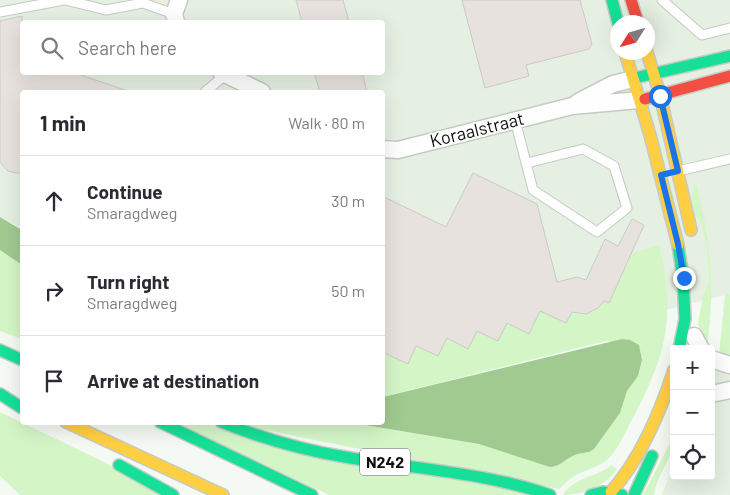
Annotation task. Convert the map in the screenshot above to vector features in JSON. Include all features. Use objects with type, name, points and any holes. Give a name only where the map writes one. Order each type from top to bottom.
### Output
[{"type":"main road","points":[[612,0],[616,15]]},
{"type":"main road","points":[[630,0],[635,15]]},
{"type":"main road","points":[[633,79],[730,56]]},
{"type":"main road","points":[[627,60],[661,175],[678,244],[684,278],[684,319],[680,345]]},
{"type":"main road","points":[[649,60],[660,96],[693,242]]},
{"type":"main road","points":[[639,100],[730,76]]},
{"type":"main road","points":[[695,345],[696,297]]},
{"type":"main road","points":[[0,350],[20,359]]},
{"type":"main road","points":[[591,495],[616,493],[671,390]]},
{"type":"main road","points":[[0,394],[20,402]]},
{"type":"main road","points":[[0,394],[20,407]]},
{"type":"main road","points":[[60,425],[80,442]]},
{"type":"main road","points":[[60,425],[223,495]]},
{"type":"main road","points":[[166,425],[312,495]]},
{"type":"main road","name":"N242","points":[[229,425],[269,440],[316,452],[478,474],[520,484],[550,495]]},
{"type":"main road","points":[[634,495],[657,447]]},
{"type":"main road","points":[[105,457],[173,495]]},
{"type":"street","points":[[225,75],[258,90]]},
{"type":"street","name":"Koraalstraat","points":[[572,106],[613,84],[633,79]]},
{"type":"street","name":"Koraalstraat","points":[[385,149],[398,150],[572,106],[639,100]]},
{"type":"street","points":[[715,361],[730,367]]},
{"type":"street","points":[[715,373],[730,367]]},
{"type":"street","points":[[715,393],[730,390]]},
{"type":"lane","points":[[0,12],[65,0],[106,10],[143,3],[176,12]]},
{"type":"lane","points":[[662,0],[702,35],[730,28]]},
{"type":"lane","points":[[207,90],[222,75]]},
{"type":"lane","points":[[515,120],[533,190],[597,232],[627,208],[614,166],[583,149],[527,162]]},
{"type":"lane","points":[[661,175],[730,159]]},
{"type":"shaded area","points":[[0,0],[730,0],[730,495],[662,495],[670,474],[670,480],[715,480],[715,367],[719,356],[725,295],[405,376],[385,386],[385,90],[20,90],[20,227],[0,217]]},
{"type":"shaded area","points":[[696,183],[706,226],[711,265],[711,305],[707,345],[705,345],[698,323],[703,296],[709,281],[707,248],[702,225],[694,213],[691,196]]},
{"type":"shaded area","points":[[0,217],[20,229],[20,264],[0,250]]},
{"type":"shaded area","points":[[659,245],[667,292],[665,332],[661,352],[646,392],[614,452],[603,463],[577,475],[559,489],[240,425],[365,425],[479,444],[550,466],[557,465],[575,455],[590,452],[620,413],[627,391],[638,376],[642,360],[639,345],[606,341],[385,396],[385,358],[387,354],[408,364],[416,346],[437,356],[446,338],[468,348],[476,331],[498,341],[506,323],[529,333],[540,311],[565,323],[571,312],[576,314],[590,313],[598,308],[604,300],[608,302],[632,253]]},
{"type":"shaded area","points":[[0,250],[20,264],[20,338],[0,331]]},
{"type":"shaded area","points":[[730,294],[730,359],[719,356],[725,295]]},
{"type":"shaded area","points":[[622,339],[630,340],[639,345],[642,360],[638,376],[627,391],[620,413],[594,449],[590,452],[572,456],[554,467],[479,444],[365,425],[385,425],[385,397]]},
{"type":"shaded area","points":[[0,412],[20,422],[20,425],[27,425],[98,459],[163,495],[20,495],[0,476]]},
{"type":"shaded area","points":[[181,425],[212,425],[241,436],[534,495],[329,495]]},
{"type":"shaded area","points":[[670,443],[670,453],[658,480],[654,495],[643,495]]},
{"type":"shaded area","points":[[612,465],[617,469],[600,485],[586,491],[563,495],[573,484]]},
{"type":"building","points":[[296,0],[343,0],[348,20],[301,20]]},
{"type":"building","points":[[462,0],[580,0],[592,44],[589,49],[526,65],[529,76],[485,88]]},
{"type":"building","points":[[22,16],[22,20],[20,20],[20,75],[81,75],[125,90],[20,90],[20,173],[8,171],[0,162],[0,21]]},
{"type":"building","points":[[315,75],[363,75],[366,90],[319,90]]},
{"type":"building","points":[[473,173],[537,204],[557,282],[577,277],[586,280],[605,239],[618,246],[632,219],[644,225],[609,303],[604,301],[598,308],[586,314],[572,312],[566,323],[540,311],[529,334],[507,323],[498,341],[477,331],[468,349],[447,338],[438,356],[416,346],[408,364],[385,353],[385,197],[446,227]]},
{"type":"traffic: fast","points":[[612,0],[616,15]]},
{"type":"traffic: fast","points":[[639,77],[730,56]]},
{"type":"traffic: fast","points":[[678,245],[683,278],[685,319],[680,345]]},
{"type":"traffic: fast","points":[[0,350],[20,359]]},
{"type":"traffic: fast","points":[[0,394],[20,407]]},
{"type":"traffic: fast","points":[[166,425],[312,495]]},
{"type":"traffic: fast","points":[[229,425],[266,438],[313,451],[474,476],[525,487],[550,495]]},
{"type":"traffic: fast","points":[[634,495],[652,456]]},
{"type":"traffic: fast","points":[[119,465],[173,495]]},
{"type":"traffic: fast","points":[[591,495],[603,492],[622,495]]},
{"type":"traffic: slow","points":[[627,60],[650,135],[678,245]]},
{"type":"traffic: slow","points":[[649,60],[660,95],[691,230]]},
{"type":"traffic: slow","points":[[611,492],[632,465],[640,450],[670,381]]},
{"type":"traffic: slow","points":[[72,425],[223,495]]},
{"type":"traffic: jam","points":[[631,0],[636,15]]},
{"type":"traffic: jam","points":[[645,99],[730,76]]},
{"type":"route","points":[[660,96],[678,171],[661,175],[678,244],[684,278]]}]
